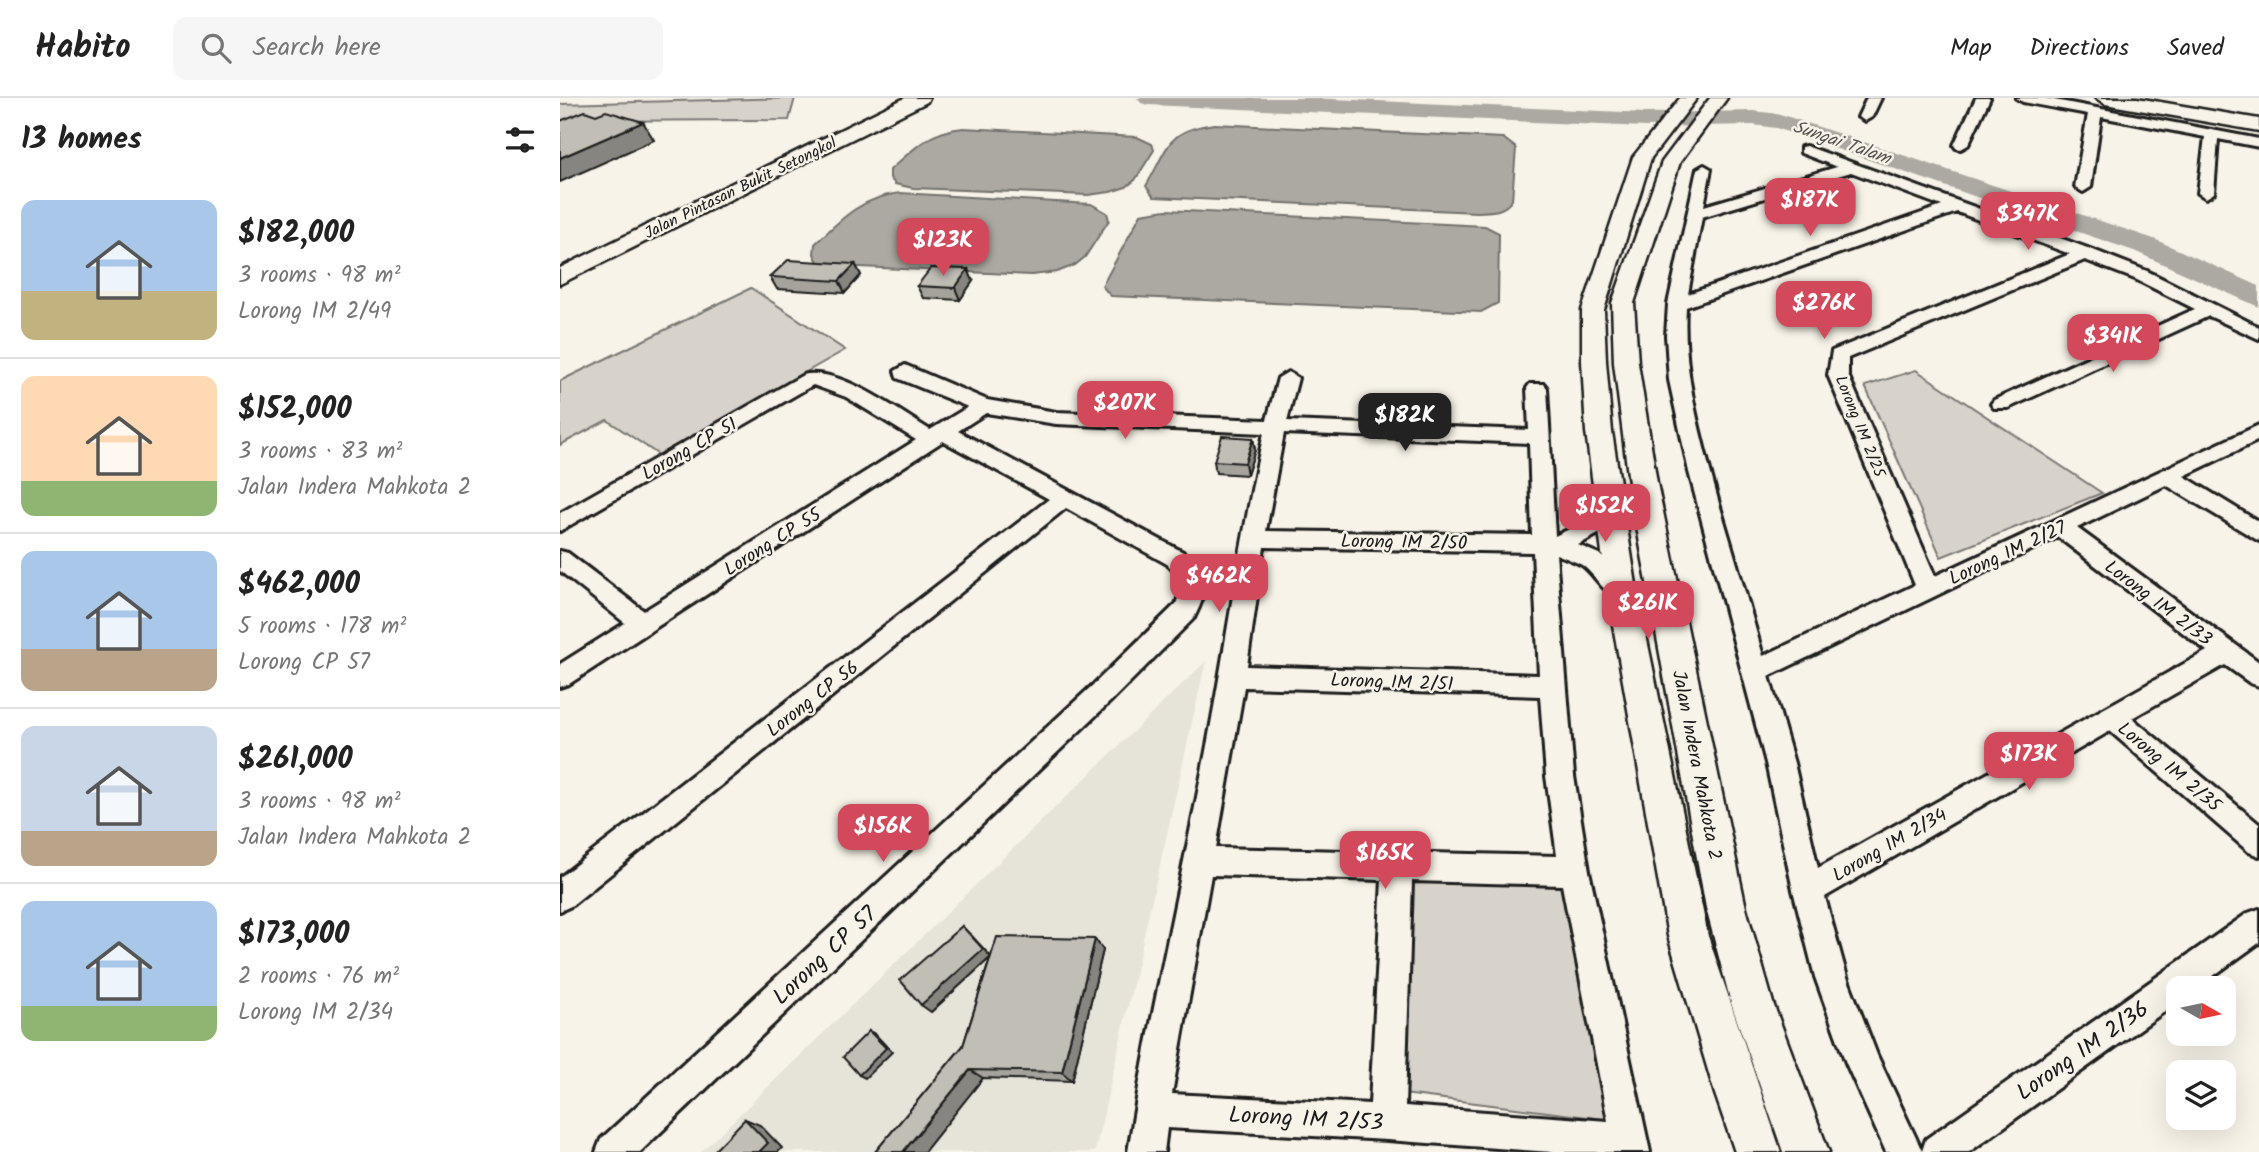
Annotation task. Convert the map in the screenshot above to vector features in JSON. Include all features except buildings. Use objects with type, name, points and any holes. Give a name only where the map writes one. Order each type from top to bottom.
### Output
[{"type":"main road","points":[[2163,98],[2259,116]]},
{"type":"main road","name":"Jalan Pintasan Bukit Setongkol","points":[[560,261],[903,101]]},
{"type":"main road","name":"Jalan Pintasan Bukit Setongkol","points":[[560,276],[903,101]]},
{"type":"main road","points":[[2100,105],[2259,125]]},
{"type":"street","points":[[1865,117],[1874,98]]},
{"type":"street","points":[[1961,145],[1983,98]]},
{"type":"street","points":[[2023,98],[2100,105],[2212,134],[2259,143]]},
{"type":"street","name":"Jalan Indera Mahkota 2","points":[[1687,100],[1675,134],[1671,162],[1623,303],[1626,363],[1643,483],[1726,908],[1752,1003],[1806,1152]]},
{"type":"street","name":"Jalan Indera Mahkota 2","points":[[1715,103],[1642,157],[1593,310],[1592,327],[1599,432],[1612,507],[1622,591],[1688,936],[1758,1152]]},
{"type":"street","points":[[2083,187],[2100,105]]},
{"type":"street","points":[[2206,193],[2212,134]]},
{"type":"street","points":[[1806,150],[1955,207],[2087,253],[2152,281],[2259,334]]},
{"type":"street","points":[[1695,214],[1850,167]]},
{"type":"street","points":[[1704,169],[1677,304],[1675,336],[1679,380],[1754,673],[1780,763],[1808,890],[1836,989],[1863,1063],[1904,1152]]},
{"type":"street","points":[[1677,304],[1955,207]]},
{"type":"street","name":"Lorong IM 2/25","points":[[1930,589],[1839,375],[1836,363],[1839,355],[2087,253]]},
{"type":"street","points":[[2001,404],[2210,309]]},
{"type":"street","points":[[905,370],[904,374],[983,406],[1056,418],[1538,437]]},
{"type":"street","name":"Lorong CP 51","points":[[560,523],[799,383],[819,378],[937,436]]},
{"type":"street","points":[[1146,1152],[1233,677],[1253,539],[1274,427],[1288,378]]},
{"type":"street","points":[[1537,388],[1538,437],[1549,543],[1551,686],[1560,776],[1574,871],[1630,1146]]},
{"type":"street","name":"Lorong CP 55","points":[[560,677],[983,406]]},
{"type":"street","name":"Lorong IM 2/27","points":[[1754,673],[2259,432]]},
{"type":"street","points":[[937,436],[1063,499]]},
{"type":"street","points":[[2167,476],[2259,533]]},
{"type":"street","name":"Lorong CP 57","points":[[614,1152],[1103,692],[1185,611],[1194,598],[1196,586],[1188,567],[1126,530],[1063,499]]},
{"type":"street","name":"Lorong CP 56","points":[[560,895],[1063,499]]},
{"type":"street","points":[[1549,543],[1590,532],[1602,522],[1612,507]]},
{"type":"street","name":"Lorong IM 2/33","points":[[2060,527],[2259,676]]},
{"type":"street","name":"Lorong IM 2/50","points":[[1253,539],[1549,543]]},
{"type":"street","points":[[1549,543],[1591,560],[1622,591]]},
{"type":"street","points":[[560,559],[643,623]]},
{"type":"street","name":"Lorong IM 2/34","points":[[1808,890],[2226,652]]},
{"type":"street","name":"Lorong IM 2/51","points":[[1233,677],[1551,686]]},
{"type":"street","name":"Lorong IM 2/35","points":[[2112,717],[2259,842]]},
{"type":"street","points":[[1198,861],[1574,871]]},
{"type":"street","points":[[1387,1122],[1398,866]]},
{"type":"street","name":"Lorong IM 2/36","points":[[1939,1152],[2259,924]]},
{"type":"street","name":"Lorong IM 2/53","points":[[1152,1110],[1387,1122],[1630,1146]]},
{"type":"shaded area","points":[[795,98],[789,120],[560,121],[560,104]]},
{"type":"shaded area","points":[[1215,124],[1503,138],[1516,148],[1512,200],[1500,209],[1476,212],[1154,197],[1146,186],[1171,143],[1187,131]]},
{"type":"shaded area","points":[[963,128],[1137,137],[1152,144],[1154,150],[1135,180],[1126,187],[1088,195],[913,188],[895,184],[890,178],[890,170],[923,142],[941,133]]},
{"type":"shaded area","points":[[900,193],[1091,204],[1107,213],[1109,220],[1085,257],[1075,265],[1057,272],[1032,275],[838,266],[818,262],[814,254],[815,244],[843,218],[874,199]]},
{"type":"shaded area","points":[[1166,210],[1485,226],[1499,233],[1498,303],[1481,312],[1111,296],[1102,286],[1141,214]]},
{"type":"shaded area","points":[[751,288],[845,350],[659,455],[607,420],[560,445],[560,381]]},
{"type":"shaded area","points":[[1916,370],[2102,493],[1941,557],[1865,386]]},
{"type":"shaded area","points":[[1206,661],[1095,1152],[701,1152]]},
{"type":"shaded area","points":[[1391,874],[1560,879],[1611,1120],[1380,1091]]},
{"type":"waterway","name":"Sungai Talam","points":[[1149,98],[1646,120],[1753,118],[1780,121],[2144,245],[2259,298]]}]
